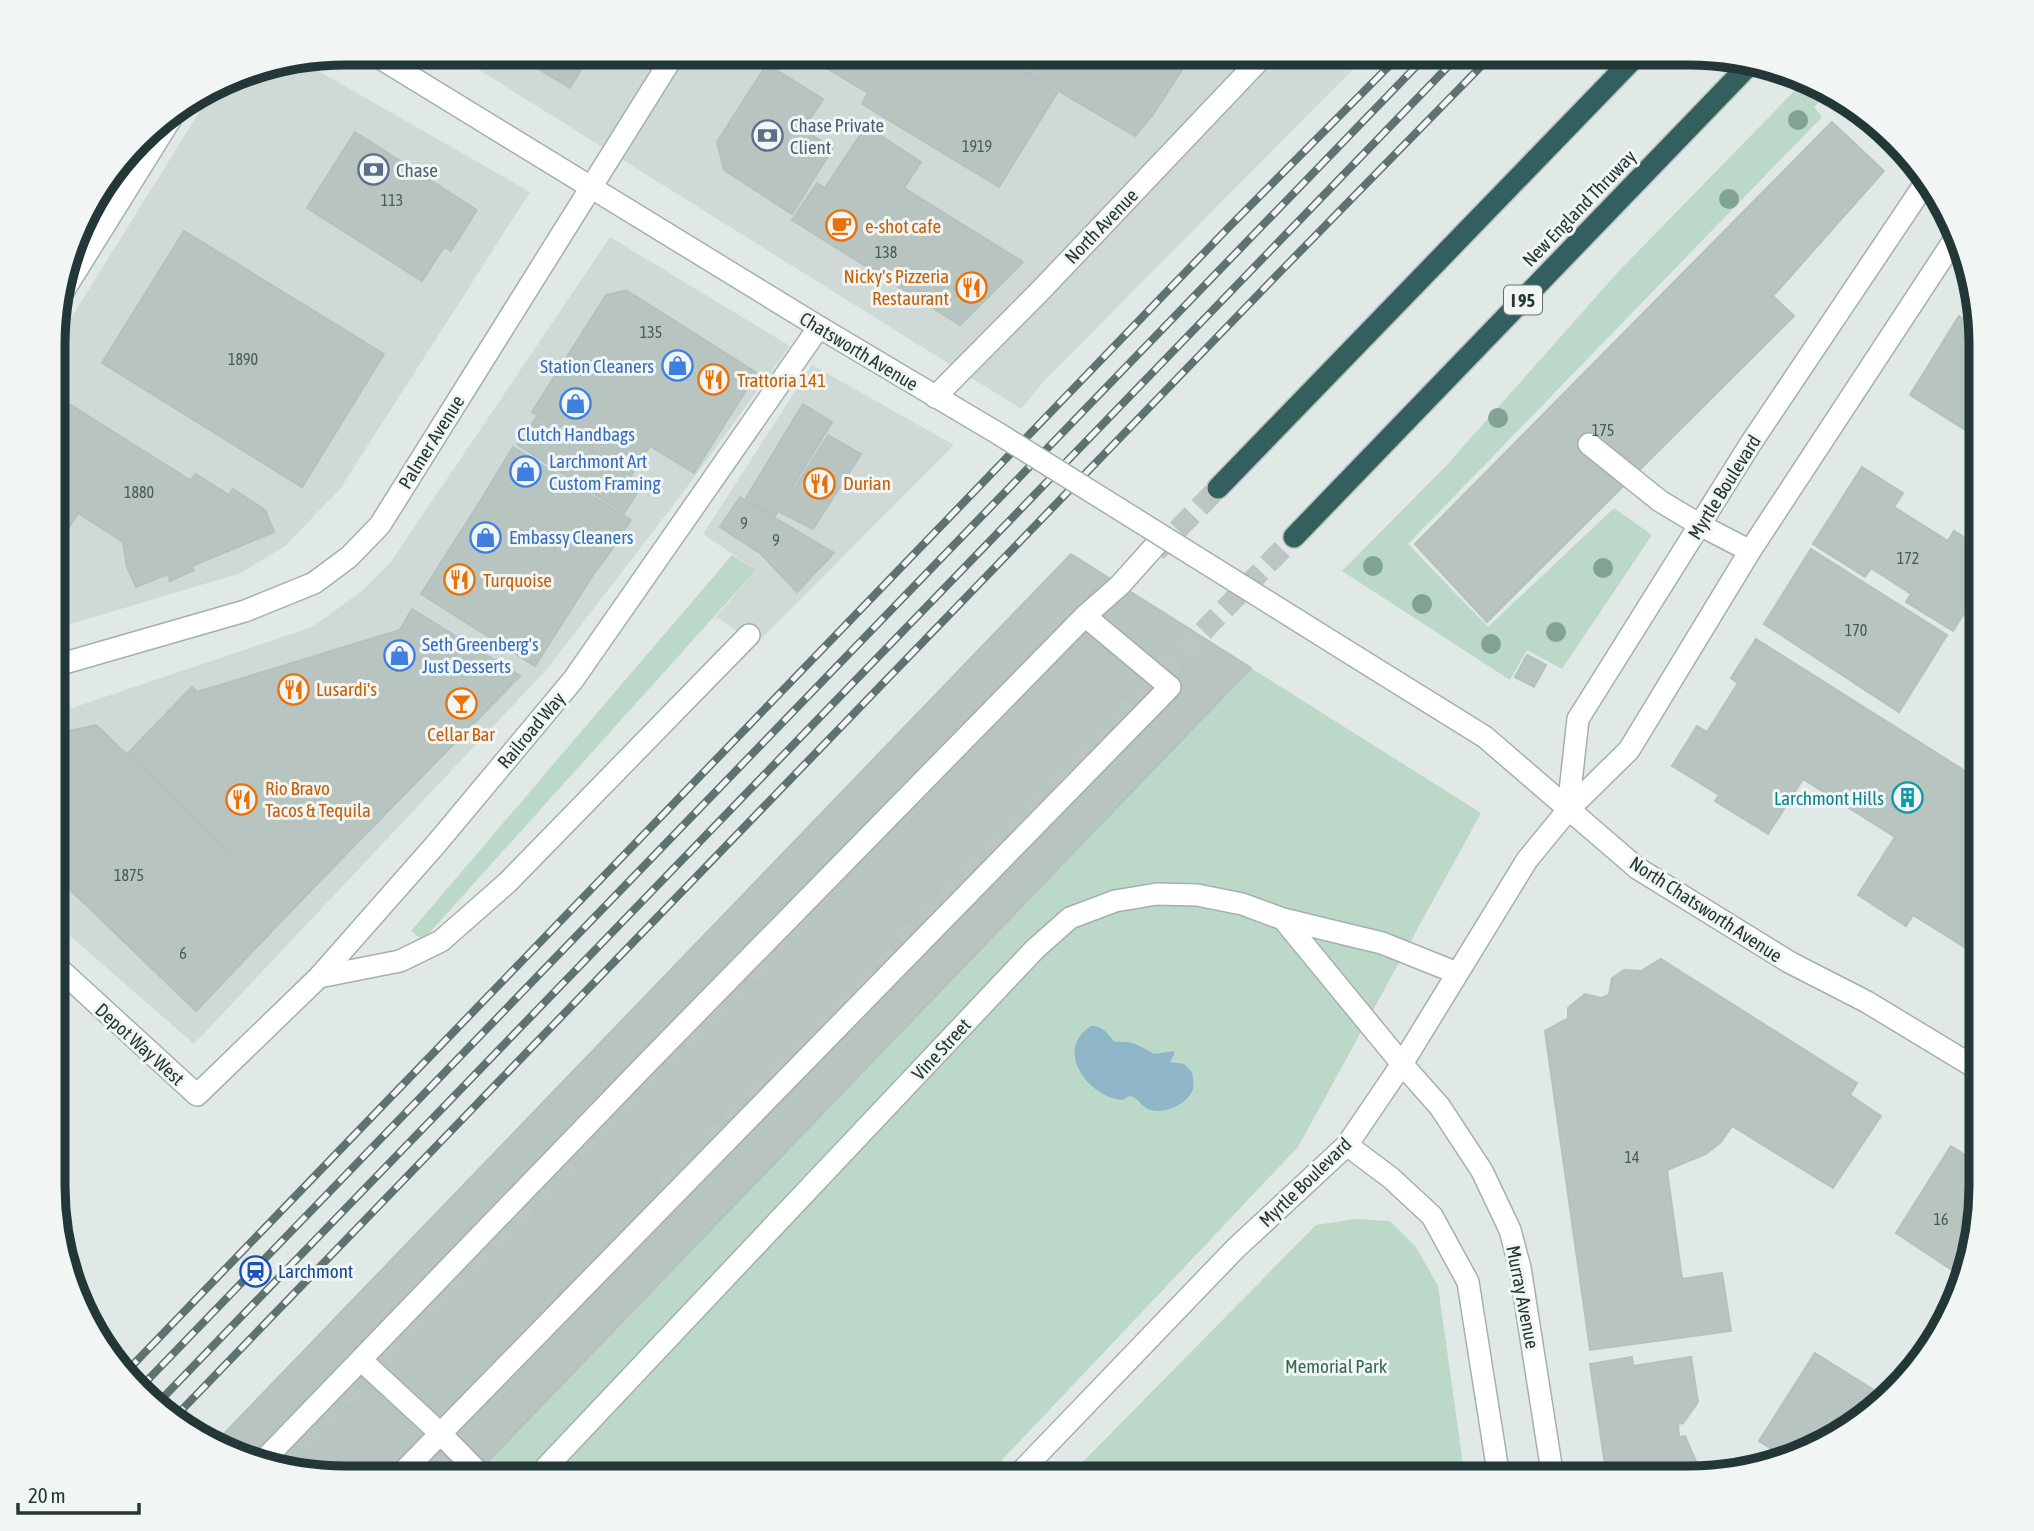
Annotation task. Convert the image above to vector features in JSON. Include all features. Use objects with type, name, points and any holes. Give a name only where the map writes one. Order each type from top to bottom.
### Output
[{"type":"highway","points":[[1218,488],[1627,65]]},
{"type":"highway","name":"New England Thruway","points":[[1294,537],[1744,70]]},
{"type":"street","name":"Chatsworth Avenue","points":[[393,65],[819,327],[999,434],[1345,650]]},
{"type":"street","name":"Palmer Avenue","points":[[65,663],[245,611],[314,583],[349,557],[380,525],[667,65]]},
{"type":"street","name":"North Avenue","points":[[935,397],[1255,65]]},
{"type":"street","points":[[74,275],[163,132]]},
{"type":"street","name":"Myrtle Boulevard","points":[[1568,810],[1578,719],[1751,443],[1922,189]]},
{"type":"street","name":"Myrtle Boulevard","points":[[1027,1466],[1235,1249],[1347,1146],[1402,1064],[1527,860],[1568,810],[1629,750],[1750,551],[1951,245]]},
{"type":"street","name":"Railroad Way","points":[[197,1095],[319,976],[437,843],[573,680],[819,327]]},
{"type":"street","points":[[1589,444],[1660,500],[1700,526],[1750,551]]},
{"type":"street","points":[[268,1455],[648,1062],[1163,537]]},
{"type":"street","points":[[408,1466],[1170,687],[1085,616]]},
{"type":"street","points":[[319,976],[400,961],[441,940],[507,883],[748,635]]},
{"type":"street","name":"North Chatsworth Avenue","points":[[1345,650],[1485,737],[1637,868],[1788,962],[1969,1056]]},
{"type":"street","name":"Vine Street","points":[[547,1466],[1026,960],[1070,918],[1115,901],[1157,894],[1197,895],[1242,904],[1283,919],[1382,943],[1457,973]]},
{"type":"street","points":[[1283,919],[1402,1064]]},
{"type":"street","name":"Depot Way West","points":[[65,974],[197,1095]]},
{"type":"street","name":"Murray Avenue","points":[[1402,1064],[1440,1107],[1482,1171],[1510,1230],[1520,1268],[1551,1466]]},
{"type":"street","points":[[1347,1146],[1391,1178],[1432,1216],[1468,1282],[1497,1466]]},
{"type":"street","points":[[360,1360],[472,1466]]},
{"type":"shaded area","points":[[471,65],[1357,65],[1043,382],[1021,409]]},
{"type":"shaded area","points":[[311,67],[530,192],[340,489],[285,546],[241,573],[65,626],[65,328],[206,102],[238,86],[273,74]]},
{"type":"shaded area","points":[[610,237],[790,346],[679,498],[547,669],[194,1044],[65,932],[65,710],[312,627],[362,591],[391,562]]},
{"type":"shaded area","points":[[812,365],[954,445],[756,644],[716,617],[756,570],[703,534]]},
{"type":"green space","points":[[1798,87],[1822,99],[1814,107],[1822,117],[1408,544],[1488,627],[1614,508],[1652,535],[1562,669],[1527,650],[1510,680],[1342,571],[1446,466],[1617,273]]},
{"type":"green space","points":[[732,555],[756,570],[423,940],[411,931]]},
{"type":"green space","points":[[1251,668],[1481,813],[1298,1147],[996,1466],[484,1466]]},
{"type":"green space","name":"Memorial Park","points":[[1355,1219],[1390,1221],[1416,1247],[1438,1286],[1463,1466],[1079,1466],[1316,1225]]},
{"type":"water","points":[[1091,1026],[1102,1029],[1115,1042],[1132,1043],[1154,1054],[1174,1051],[1170,1062],[1184,1064],[1192,1072],[1193,1087],[1190,1094],[1175,1107],[1157,1111],[1148,1109],[1135,1098],[1129,1096],[1123,1100],[1098,1091],[1080,1071],[1075,1059],[1075,1047],[1080,1036]]},
{"type":"building","points":[[532,65],[584,65],[570,88]]},
{"type":"building","name":"Chase Private Client","points":[[769,65],[823,99],[803,130],[833,148],[792,214],[724,170],[717,142]]},
{"type":"building","points":[[822,65],[1012,65],[1057,93],[999,187],[862,104],[868,93]]},
{"type":"building","points":[[1014,65],[1185,65],[1152,116],[1135,136]]},
{"type":"building","points":[[1832,122],[1884,171],[1773,296],[1794,316],[1487,622],[1415,544]]},
{"type":"building","points":[[866,126],[921,162],[904,188],[1023,262],[960,325],[792,220],[817,183],[825,188]]},
{"type":"building","name":"Chase","points":[[355,132],[477,210],[451,251],[444,247],[422,281],[307,208]]},
{"type":"building","points":[[184,231],[384,354],[302,487],[102,363]]},
{"type":"building","points":[[626,290],[757,373],[694,473],[650,446],[631,476],[532,412],[606,295]]},
{"type":"building","points":[[1959,316],[1968,322],[1969,432],[1910,395]]},
{"type":"building","points":[[65,401],[190,480],[196,474],[229,495],[233,489],[265,510],[274,532],[192,566],[194,570],[170,581],[168,574],[136,587],[127,567],[123,542],[78,513],[65,533]]},
{"type":"building","points":[[803,404],[832,422],[775,516],[746,498]]},
{"type":"building","points":[[538,415],[627,473],[623,480],[639,490],[624,513],[518,445]]},
{"type":"building","name":"Durian","points":[[828,435],[861,454],[813,529],[780,512]]},
{"type":"building","points":[[513,447],[631,520],[612,549],[495,477]]},
{"type":"building","points":[[1862,467],[1903,493],[1894,507],[1948,541],[1954,531],[1969,540],[1969,606],[1953,631],[1906,602],[1911,594],[1871,568],[1865,577],[1813,544]]},
{"type":"building","points":[[495,477],[612,549],[593,575],[479,503]]},
{"type":"building","points":[[740,497],[834,553],[797,592],[761,554],[720,527]]},
{"type":"building","points":[[479,503],[593,575],[535,666],[421,594]]},
{"type":"building","points":[[1811,549],[1947,635],[1899,712],[1764,624]]},
{"type":"building","points":[[1071,554],[1251,668],[484,1466],[308,1464],[273,1457],[221,1437]]},
{"type":"building","points":[[412,609],[520,676],[355,845],[197,692],[400,630]]},
{"type":"building","name":"Larchmont Hills","points":[[1756,639],[1969,773],[1969,950],[1913,915],[1906,926],[1858,895],[1895,837],[1803,779],[1768,834],[1715,801],[1719,795],[1672,766],[1697,726],[1707,732],[1738,683],[1731,678]]},
{"type":"building","points":[[1527,655],[1546,665],[1534,687],[1515,677]]},
{"type":"building","name":"Rio Bravo Tacos & Tequila","points":[[192,687],[355,845],[291,911],[128,753]]},
{"type":"building","points":[[96,725],[291,911],[196,1011],[65,885],[65,732]]},
{"type":"building","points":[[1661,959],[1857,1083],[1850,1095],[1881,1116],[1833,1188],[1732,1126],[1721,1142],[1706,1154],[1667,1170],[1682,1279],[1722,1273],[1731,1331],[1590,1350],[1545,1031],[1568,1018],[1568,1008],[1585,994],[1601,998],[1609,995],[1612,978],[1624,970],[1641,971]]},
{"type":"building","points":[[1951,1146],[1969,1157],[1967,1223],[1955,1272],[1896,1233]]},
{"type":"building","points":[[1815,1353],[1878,1393],[1845,1419],[1796,1445],[1776,1452],[1759,1441]]},
{"type":"building","points":[[1632,1357],[1633,1366],[1691,1357],[1698,1402],[1683,1423],[1678,1424],[1679,1437],[1685,1436],[1698,1466],[1605,1466],[1590,1364]]},
{"type":"tunnel","points":[[1156,552],[1218,488]]},
{"type":"tunnel","points":[[665,1189],[1294,537]]},
{"type":"tunnel","points":[[283,1459],[835,885]]},
{"type":"railway","points":[[131,1367],[1230,226],[1390,65]]},
{"type":"railway","points":[[145,1382],[1417,65]]},
{"type":"railway","points":[[162,1399],[1449,65]]},
{"type":"railway","points":[[180,1412],[1482,65]]},
{"type":"place","name":"Chase Private Client","points":[[767,136]]},
{"type":"place","name":"Chase","points":[[373,170]]},
{"type":"place","name":"e-shot cafe","points":[[842,226]]},
{"type":"place","name":"Nicky's Pizzeria Restaurant","points":[[972,287]]},
{"type":"place","name":"Station Cleaners","points":[[677,366]]},
{"type":"place","name":"Trattoria 141","points":[[714,380]]},
{"type":"place","name":"Clutch Handbags","points":[[576,403]]},
{"type":"place","name":"Larchmont Art Custom Framing","points":[[526,472]]},
{"type":"place","name":"Durian","points":[[820,483]]},
{"type":"place","name":"Embassy Cleaners","points":[[486,537]]},
{"type":"place","name":"Turquoise","points":[[460,580]]},
{"type":"place","name":"Seth Greenberg's Just Desserts","points":[[399,655]]},
{"type":"place","name":"Lusardi's","points":[[293,689]]},
{"type":"place","name":"Cellar Bar","points":[[461,703]]},
{"type":"place","name":"Larchmont Hills","points":[[1907,798]]},
{"type":"place","name":"Rio Bravo Tacos & Tequila","points":[[242,799]]},
{"type":"place","name":"Larchmont","points":[[255,1271]]}]
